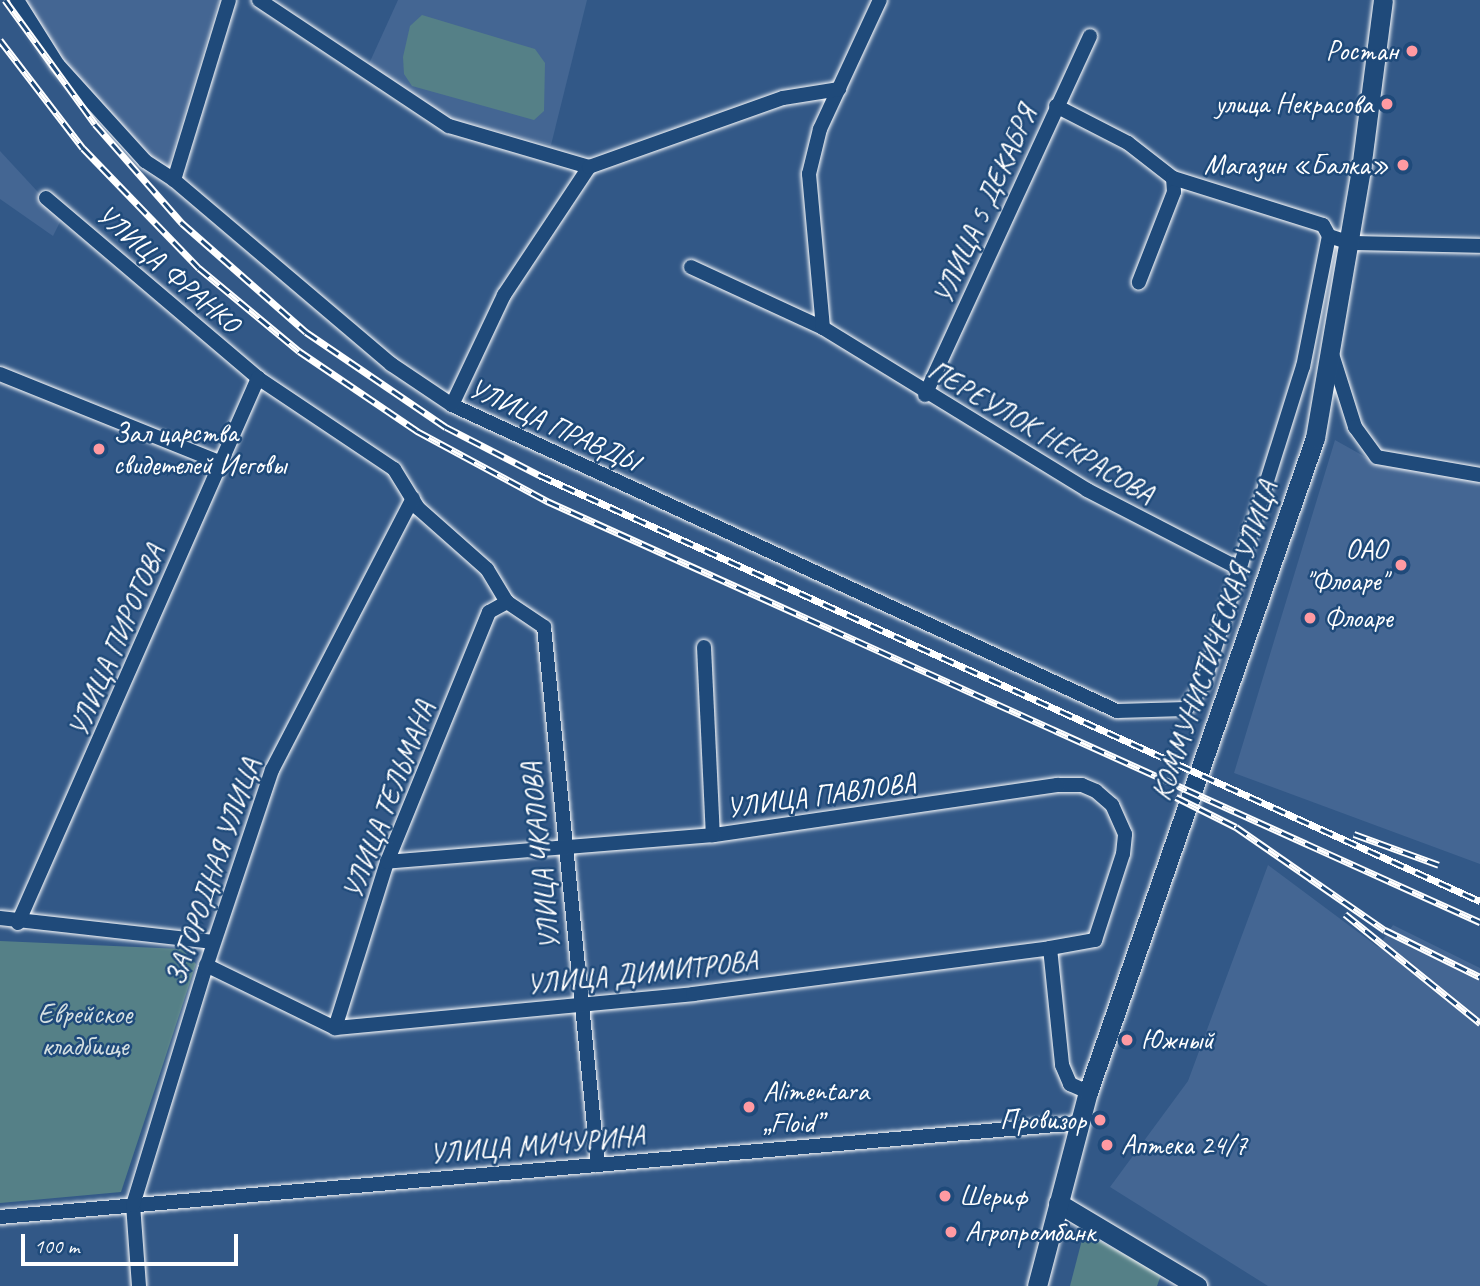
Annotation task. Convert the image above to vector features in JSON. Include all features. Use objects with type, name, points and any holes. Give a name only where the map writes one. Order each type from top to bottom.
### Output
[{"type":"main road","name":"КОММУНИСТИЧЕСКАЯ УЛИЦА","points":[[1037,1286],[1088,1092],[1315,438],[1350,243],[1383,0]]},
{"type":"main road","points":[[1058,1203],[1197,1286]]},
{"type":"street","name":"УЛИЦА ПРАВДЫ","points":[[17,0],[58,65],[145,161],[174,180],[391,364],[452,405],[1117,711],[1186,709],[1204,682],[1240,569]]},
{"type":"street","points":[[174,180],[229,0]]},
{"type":"street","points":[[259,0],[449,126],[589,167],[783,98],[839,89]]},
{"type":"street","points":[[822,328],[809,174],[820,129],[880,0]]},
{"type":"street","name":"УЛИЦА 5 ДЕКАБРЯ","points":[[925,395],[1090,36]]},
{"type":"street","points":[[1056,106],[1128,144],[1173,178],[1324,225],[1329,236],[1303,367],[1240,569]]},
{"type":"street","points":[[452,405],[504,295],[589,167]]},
{"type":"street","points":[[1139,282],[1174,192],[1173,178]]},
{"type":"street","name":"УЛИЦА ФРАНКО","points":[[46,198],[258,378],[384,461],[402,477],[426,516],[487,569],[507,602]]},
{"type":"street","points":[[1329,236],[1350,243],[1480,246]]},
{"type":"street","name":"ПЕРЕУЛОК НЕКРАСОВА","points":[[691,267],[822,328],[925,395],[1087,491],[1240,569]]},
{"type":"street","points":[[1332,354],[1355,427],[1377,457],[1480,475]]},
{"type":"street","points":[[0,374],[221,463]]},
{"type":"street","name":"УЛИЦА ПИРОГОВА","points":[[18,923],[258,378]]},
{"type":"street","name":"ЗАГОРОДНАЯ УЛИЦА","points":[[139,1286],[133,1205],[206,965],[272,770],[413,498]]},
{"type":"street","name":"УЛИЦА ЧКАЛОВА","points":[[507,602],[544,627],[598,1165]]},
{"type":"street","name":"УЛИЦА ТЕЛЬМАНА","points":[[335,1028],[387,862],[489,612],[507,602]]},
{"type":"street","points":[[704,647],[713,835]]},
{"type":"street","name":"УЛИЦА ПАВЛОВА","points":[[387,862],[713,835],[1082,785],[1112,805],[1125,834],[1124,853],[1096,940]]},
{"type":"street","points":[[0,918],[18,923],[214,942]]},
{"type":"street","name":"УЛИЦА ДИМИТРОВА","points":[[335,1028],[580,1005],[1050,948],[1096,940]]},
{"type":"street","points":[[1050,948],[1062,1065],[1070,1084],[1088,1092]]},
{"type":"street","points":[[206,965],[335,1028]]},
{"type":"street","name":"УЛИЦА МИЧУРИНА","points":[[0,1217],[1079,1123]]},
{"type":"shaded area","points":[[17,0],[219,0],[166,175],[58,65]]},
{"type":"shaded area","points":[[398,0],[587,0],[551,145],[451,119],[368,66]]},
{"type":"shaded area","points":[[0,151],[62,218],[53,236],[0,199]]},
{"type":"shaded area","points":[[1335,440],[1369,459],[1480,479],[1480,864],[1234,773]]},
{"type":"shaded area","points":[[1268,865],[1378,947],[1393,925],[1480,968],[1480,1286],[1268,1286],[1110,1187],[1188,1081]]},
{"type":"green space","points":[[422,15],[535,49],[545,63],[544,111],[534,120],[412,86],[404,74],[403,57],[410,26]]},
{"type":"green space","name":"Еврейское кладбище","points":[[0,941],[182,949],[196,964],[121,1192],[0,1203]]},
{"type":"green space","points":[[1084,1232],[1161,1275],[1157,1286],[1070,1286]]},
{"type":"railway","points":[[5,0],[95,124],[182,223],[306,332],[446,427],[539,475],[1480,901]]},
{"type":"railway","points":[[0,40],[83,148],[199,268],[299,351],[417,431],[547,501],[1480,922]]},
{"type":"railway","points":[[1176,797],[1236,827],[1385,930],[1480,977]]},
{"type":"railway","points":[[1354,834],[1439,865]]},
{"type":"railway","points":[[1345,914],[1480,1023]]},
{"type":"place","name":"Ростан","points":[[1412,51]]},
{"type":"place","name":"улица Некрасова","points":[[1387,104]]},
{"type":"place","name":"Магазин «Балка»","points":[[1403,165]]},
{"type":"place","name":"Зал царства свидетелей Иеговы","points":[[99,449]]},
{"type":"place","name":"ОАО \"Флоаре\"","points":[[1401,565]]},
{"type":"place","name":"Флоаре","points":[[1310,618]]},
{"type":"place","name":"Южный","points":[[1127,1040]]},
{"type":"place","name":"Alimentara „Floid”","points":[[749,1107]]},
{"type":"place","name":"Провизор","points":[[1100,1120]]},
{"type":"place","name":"Аптека 24/7","points":[[1107,1145]]},
{"type":"place","name":"Шериф","points":[[945,1196]]},
{"type":"place","name":"Агропромбанк","points":[[951,1232]]}]
